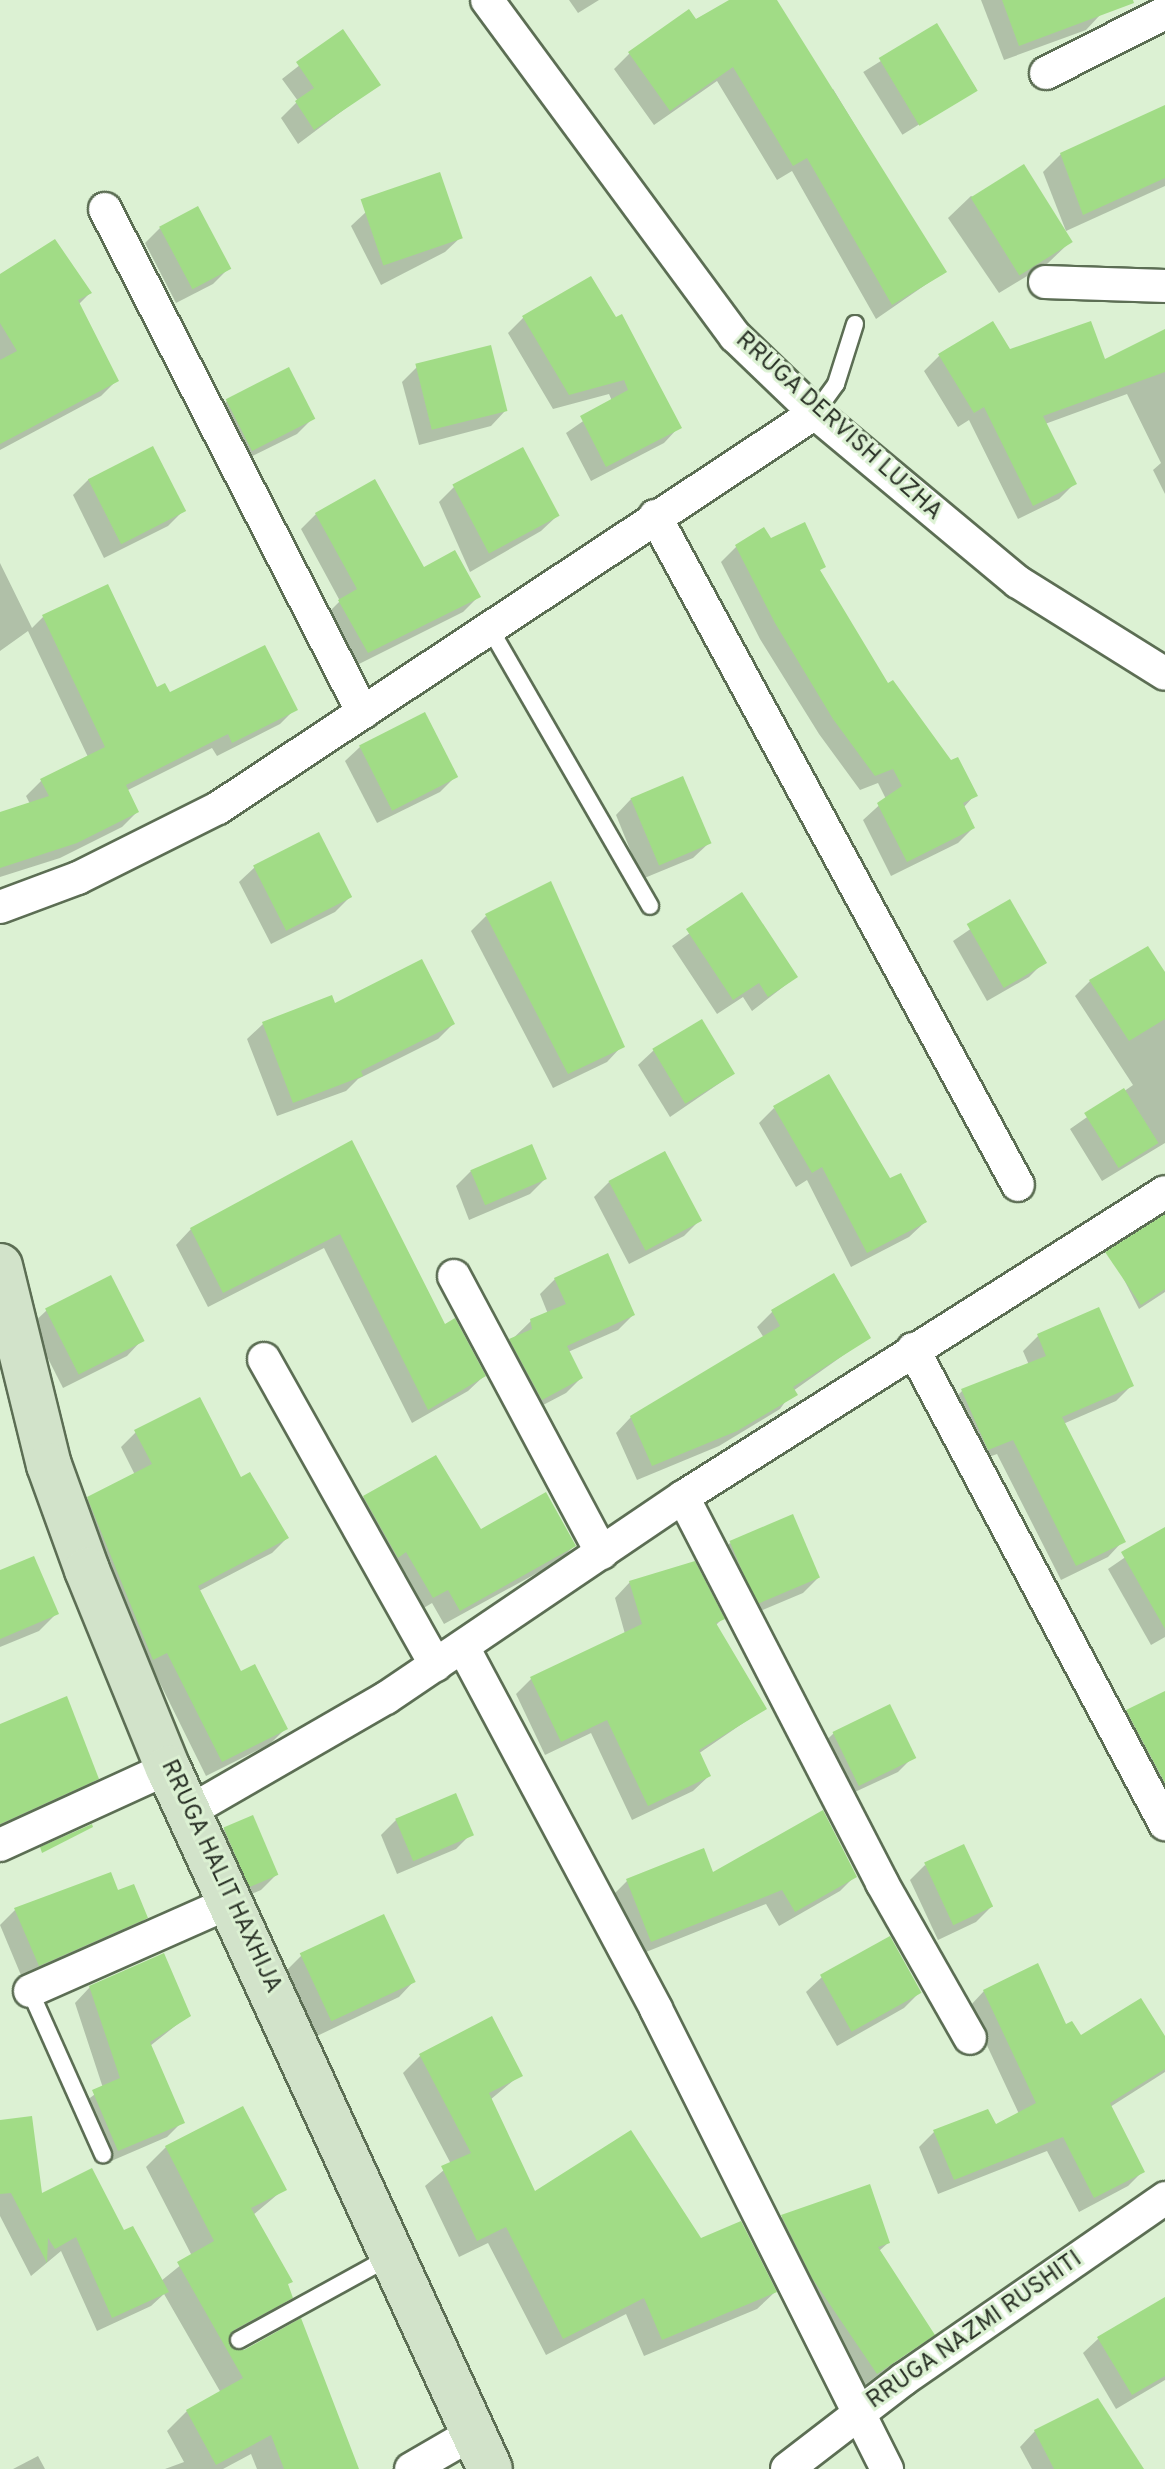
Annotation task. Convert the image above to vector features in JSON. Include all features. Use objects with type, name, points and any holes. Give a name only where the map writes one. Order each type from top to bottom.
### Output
[{"type":"street","name":"RRUGA DERVISH LUZHA","points":[[487,0],[735,336],[815,413],[1018,582],[1165,674]]},
{"type":"street","points":[[1046,73],[1165,13]]},
{"type":"street","points":[[105,209],[363,713]]},
{"type":"street","points":[[1045,282],[1165,286]]},
{"type":"street","points":[[0,907],[145,848],[218,808],[815,413]]},
{"type":"street","points":[[655,516],[1018,1185]]},
{"type":"street","points":[[190,1811],[436,1665],[683,1497],[1165,1192]]},
{"type":"street","name":"RRUGA HALIT HAXHIJA","points":[[0,1266],[49,1465],[168,1768],[394,2255],[481,2451]]},
{"type":"street","points":[[454,1276],[602,1553]]},
{"type":"street","points":[[913,1349],[1165,1824]]},
{"type":"street","points":[[264,1359],[436,1665]]},
{"type":"street","points":[[683,1497],[882,1883],[970,2038]]},
{"type":"street","points":[[463,1647],[656,2009],[887,2469]]},
{"type":"street","points":[[0,1845],[168,1768]]},
{"type":"street","points":[[30,1991],[231,1902]]},
{"type":"street","name":"RRUGA NAZMI RUSHITI","points":[[787,2469],[860,2412],[1165,2198]]},
{"type":"street","points":[[411,2469],[481,2451]]},
{"type":"lane","points":[[815,413],[836,384],[855,324]]},
{"type":"lane","points":[[489,627],[650,906]]},
{"type":"lane","points":[[30,1991],[103,2154]]},
{"type":"lane","points":[[239,2340],[394,2255]]},
{"type":"building","points":[[729,0],[777,0],[947,272],[892,305],[807,158],[793,166],[733,67],[670,111],[628,52],[689,9],[696,19]]},
{"type":"building","points":[[1002,0],[1133,0],[1134,3],[1019,46]]},
{"type":"building","points":[[937,23],[978,91],[919,126],[879,58]]},
{"type":"building","points":[[343,29],[381,85],[314,130],[295,101],[314,88],[296,62]]},
{"type":"building","points":[[1165,105],[1165,178],[1083,215],[1060,153]]},
{"type":"building","points":[[1024,164],[1073,242],[1019,275],[971,197]]},
{"type":"building","points":[[440,172],[463,238],[383,266],[361,199]]},
{"type":"building","points":[[198,206],[231,269],[192,289],[159,227]]},
{"type":"building","points":[[55,239],[92,293],[78,300],[119,381],[0,444],[0,360],[17,351],[0,323],[0,274]]},
{"type":"building","points":[[591,276],[616,317],[622,314],[682,428],[606,467],[580,416],[628,390],[624,380],[569,395],[522,316]]},
{"type":"building","points":[[993,321],[1010,349],[1091,321],[1105,359],[1165,329],[1165,372],[1043,416],[1077,484],[1033,506],[984,407],[974,413],[938,354]]},
{"type":"building","points":[[491,345],[507,411],[432,430],[415,364]]},
{"type":"building","points":[[289,367],[315,419],[252,451],[226,399]]},
{"type":"building","points":[[153,446],[186,511],[121,544],[88,479]]},
{"type":"building","points":[[523,447],[560,516],[489,553],[452,485]]},
{"type":"building","points":[[375,479],[424,567],[455,550],[481,597],[368,653],[338,600],[357,589],[315,513]]},
{"type":"building","points":[[805,522],[826,567],[820,570],[888,683],[893,680],[951,760],[958,757],[978,796],[963,803],[975,828],[907,862],[877,803],[902,786],[893,769],[875,776],[833,719],[775,623],[735,545],[764,527],[771,538]]},
{"type":"building","points":[[108,584],[157,687],[165,683],[170,692],[265,645],[298,710],[232,743],[228,734],[126,785],[139,812],[77,843],[0,868],[0,812],[49,796],[40,779],[105,747],[42,615]]},
{"type":"building","points":[[425,712],[458,777],[392,811],[359,746]]},
{"type":"building","points":[[683,776],[712,843],[659,865],[631,798]]},
{"type":"building","points":[[319,832],[352,897],[286,931],[253,866]]},
{"type":"building","points":[[551,881],[625,1047],[568,1074],[485,914]]},
{"type":"building","points":[[742,892],[798,977],[768,997],[759,983],[733,1000],[686,929]]},
{"type":"building","points":[[1010,899],[1047,963],[1004,988],[967,924]]},
{"type":"building","points":[[1148,946],[1165,972],[1165,1019],[1129,1041],[1089,980]]},
{"type":"building","points":[[422,959],[455,1024],[361,1071],[363,1076],[293,1103],[262,1022],[332,995],[335,1003]]},
{"type":"building","points":[[702,1019],[735,1074],[685,1104],[652,1049]]},
{"type":"building","points":[[829,1074],[890,1178],[901,1173],[927,1222],[867,1253],[822,1167],[812,1173],[773,1106]]},
{"type":"building","points":[[1124,1088],[1158,1143],[1119,1168],[1084,1113]]},
{"type":"building","points":[[352,1140],[445,1324],[455,1318],[486,1376],[428,1410],[340,1234],[223,1293],[190,1228]]},
{"type":"building","points":[[532,1144],[547,1179],[485,1205],[470,1170]]},
{"type":"building","points":[[665,1151],[702,1221],[646,1251],[608,1181]]},
{"type":"building","points":[[1165,1214],[1165,1289],[1141,1305],[1105,1252]]},
{"type":"building","points":[[608,1253],[635,1315],[567,1346],[583,1378],[542,1400],[509,1339],[532,1329],[530,1319],[566,1304],[554,1278]]},
{"type":"building","points":[[834,1273],[871,1338],[793,1387],[798,1395],[737,1431],[652,1466],[630,1416],[780,1326],[771,1310]]},
{"type":"building","points":[[111,1275],[145,1341],[79,1375],[45,1309]]},
{"type":"building","points":[[1099,1307],[1134,1386],[1062,1417],[1126,1542],[1076,1566],[1013,1440],[988,1450],[961,1389],[1046,1356],[1037,1334]]},
{"type":"building","points":[[200,1397],[241,1477],[250,1472],[289,1538],[198,1586],[241,1671],[255,1664],[288,1729],[222,1762],[167,1653],[153,1660],[87,1497],[152,1464],[134,1430]]},
{"type":"building","points":[[436,1455],[481,1529],[546,1492],[576,1546],[460,1611],[448,1590],[433,1598],[406,1552],[398,1558],[363,1496]]},
{"type":"building","points":[[793,1514],[820,1578],[756,1604],[729,1541]]},
{"type":"building","points":[[1165,1527],[1165,1629],[1121,1552]]},
{"type":"building","points":[[34,1556],[59,1614],[0,1639],[0,1570]]},
{"type":"building","points":[[695,1561],[725,1619],[716,1623],[767,1709],[699,1750],[711,1776],[648,1806],[607,1720],[561,1742],[530,1677],[642,1624],[629,1581]]},
{"type":"building","points":[[1165,1691],[1165,1783],[1126,1710]]},
{"type":"building","points":[[67,1696],[99,1779],[0,1824],[0,1724]]},
{"type":"building","points":[[890,1704],[916,1758],[859,1786],[832,1732]]},
{"type":"building","points":[[456,1793],[474,1835],[413,1861],[395,1819]]},
{"type":"building","points":[[823,1810],[857,1877],[795,1912],[782,1890],[651,1942],[626,1879],[704,1848],[713,1872]]},
{"type":"building","points":[[253,1815],[278,1875],[249,1887],[224,1828]]},
{"type":"building","points":[[92,1824],[93,1827],[42,1853],[40,1847]]},
{"type":"building","points":[[964,1844],[993,1907],[953,1925],[924,1863]]},
{"type":"building","points":[[111,1872],[118,1890],[134,1884],[148,1918],[39,1966],[14,1908]]},
{"type":"building","points":[[384,1914],[416,1982],[331,2021],[300,1953]]},
{"type":"building","points":[[890,1936],[922,1993],[852,2032],[820,1975]]},
{"type":"building","points":[[164,1953],[191,2016],[150,2042],[185,2123],[118,2151],[92,2090],[120,2078],[89,1986]]},
{"type":"building","points":[[1038,1963],[1066,2024],[1072,2021],[1081,2035],[1141,1998],[1165,2036],[1165,2069],[1110,2103],[1145,2172],[1094,2198],[1063,2137],[954,2180],[933,2130],[988,2109],[996,2124],[1036,2103],[983,1990]]},
{"type":"building","points":[[492,2016],[523,2076],[489,2093],[535,2191],[631,2130],[701,2238],[741,2221],[777,2292],[662,2340],[644,2298],[563,2339],[506,2227],[477,2241],[441,2166],[471,2153],[419,2054]]},
{"type":"building","points":[[243,2106],[287,2190],[251,2208],[293,2282],[288,2284],[293,2298],[234,2330],[229,2345],[244,2350],[301,2318],[359,2469],[284,2469],[271,2435],[216,2465],[186,2410],[243,2378],[177,2262],[214,2241],[165,2146]]},
{"type":"building","points":[[32,2116],[42,2193],[92,2168],[124,2230],[133,2226],[169,2292],[112,2318],[76,2237],[55,2249],[48,2238],[47,2263],[11,2193],[0,2194],[0,2120]]},
{"type":"building","points":[[870,2184],[890,2243],[878,2247],[935,2335],[877,2374],[812,2278],[781,2215]]},
{"type":"building","points":[[1165,2297],[1165,2376],[1132,2395],[1097,2337]]},
{"type":"building","points":[[1098,2398],[1144,2469],[1054,2469],[1034,2430]]}]
